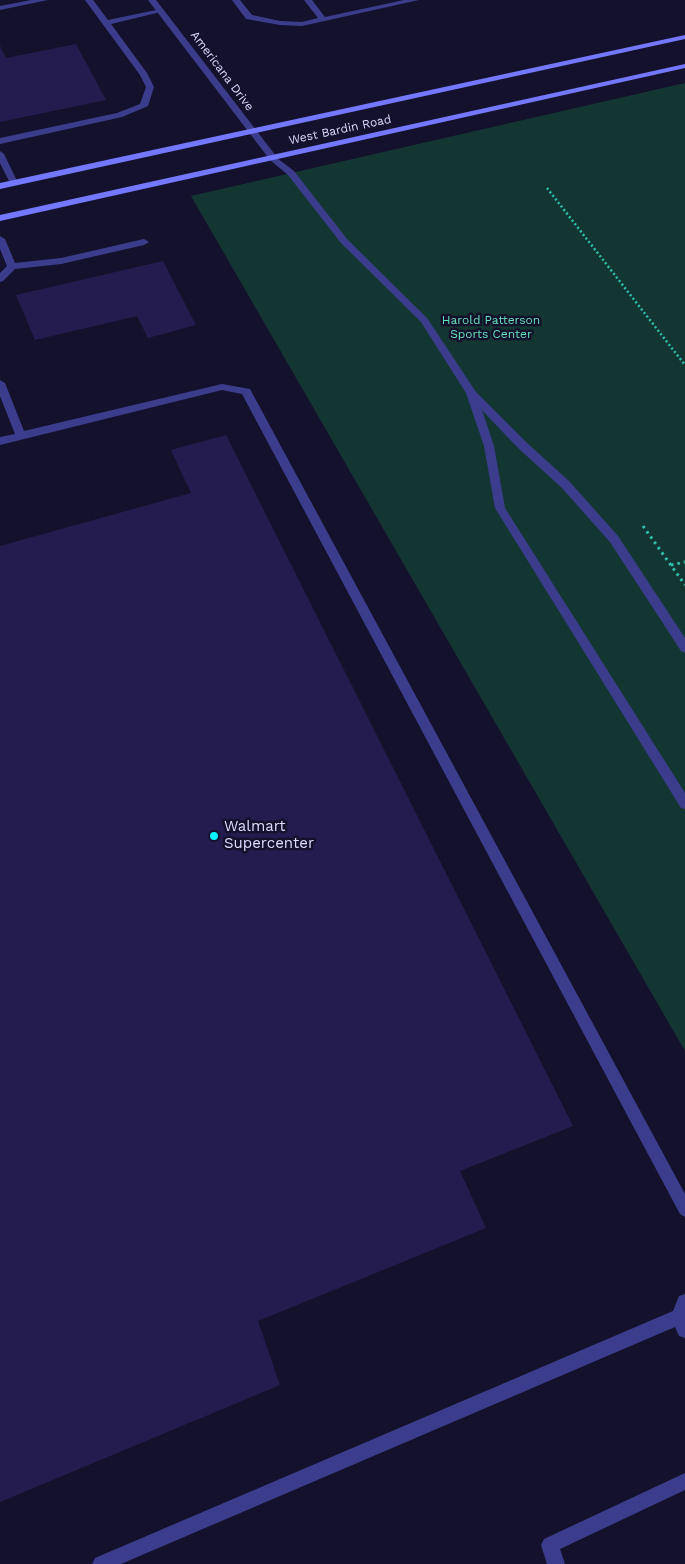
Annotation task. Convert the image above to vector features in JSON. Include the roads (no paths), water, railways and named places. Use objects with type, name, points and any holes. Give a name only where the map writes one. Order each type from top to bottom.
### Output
[{"type":"main road","name":"West Bardin Road","points":[[0,186],[685,37]]},
{"type":"main road","name":"West Bardin Road","points":[[0,218],[685,66]]},
{"type":"street","points":[[0,8],[44,0]]},
{"type":"street","points":[[0,141],[119,115],[144,106],[150,87],[144,75],[89,0]]},
{"type":"street","name":"Americana Drive","points":[[152,0],[273,158],[291,173],[344,241],[424,320],[472,393]]},
{"type":"street","points":[[236,0],[248,16],[280,23],[302,24],[415,0]]},
{"type":"street","points":[[308,0],[324,20]]},
{"type":"street","points":[[106,23],[161,11]]},
{"type":"street","points":[[0,154],[14,183]]},
{"type":"street","points":[[0,239],[12,266]]},
{"type":"street","points":[[0,279],[12,266],[61,261],[144,242]]},
{"type":"street","points":[[0,383],[21,436]]},
{"type":"street","points":[[0,441],[222,387],[246,391],[685,1209]]},
{"type":"street","points":[[472,393],[522,445],[565,484],[614,539],[685,648]]},
{"type":"street","points":[[472,393],[489,446],[500,508],[685,804]]},
{"type":"street","points":[[101,1564],[683,1316]]},
{"type":"street","points":[[556,1564],[550,1545],[685,1481]]},
{"type":"place","name":"Walmart Supercenter","points":[[214,836]]},
{"type":"park label","name":"Harold Patterson Sports Center","points":[[491,327]]}]
